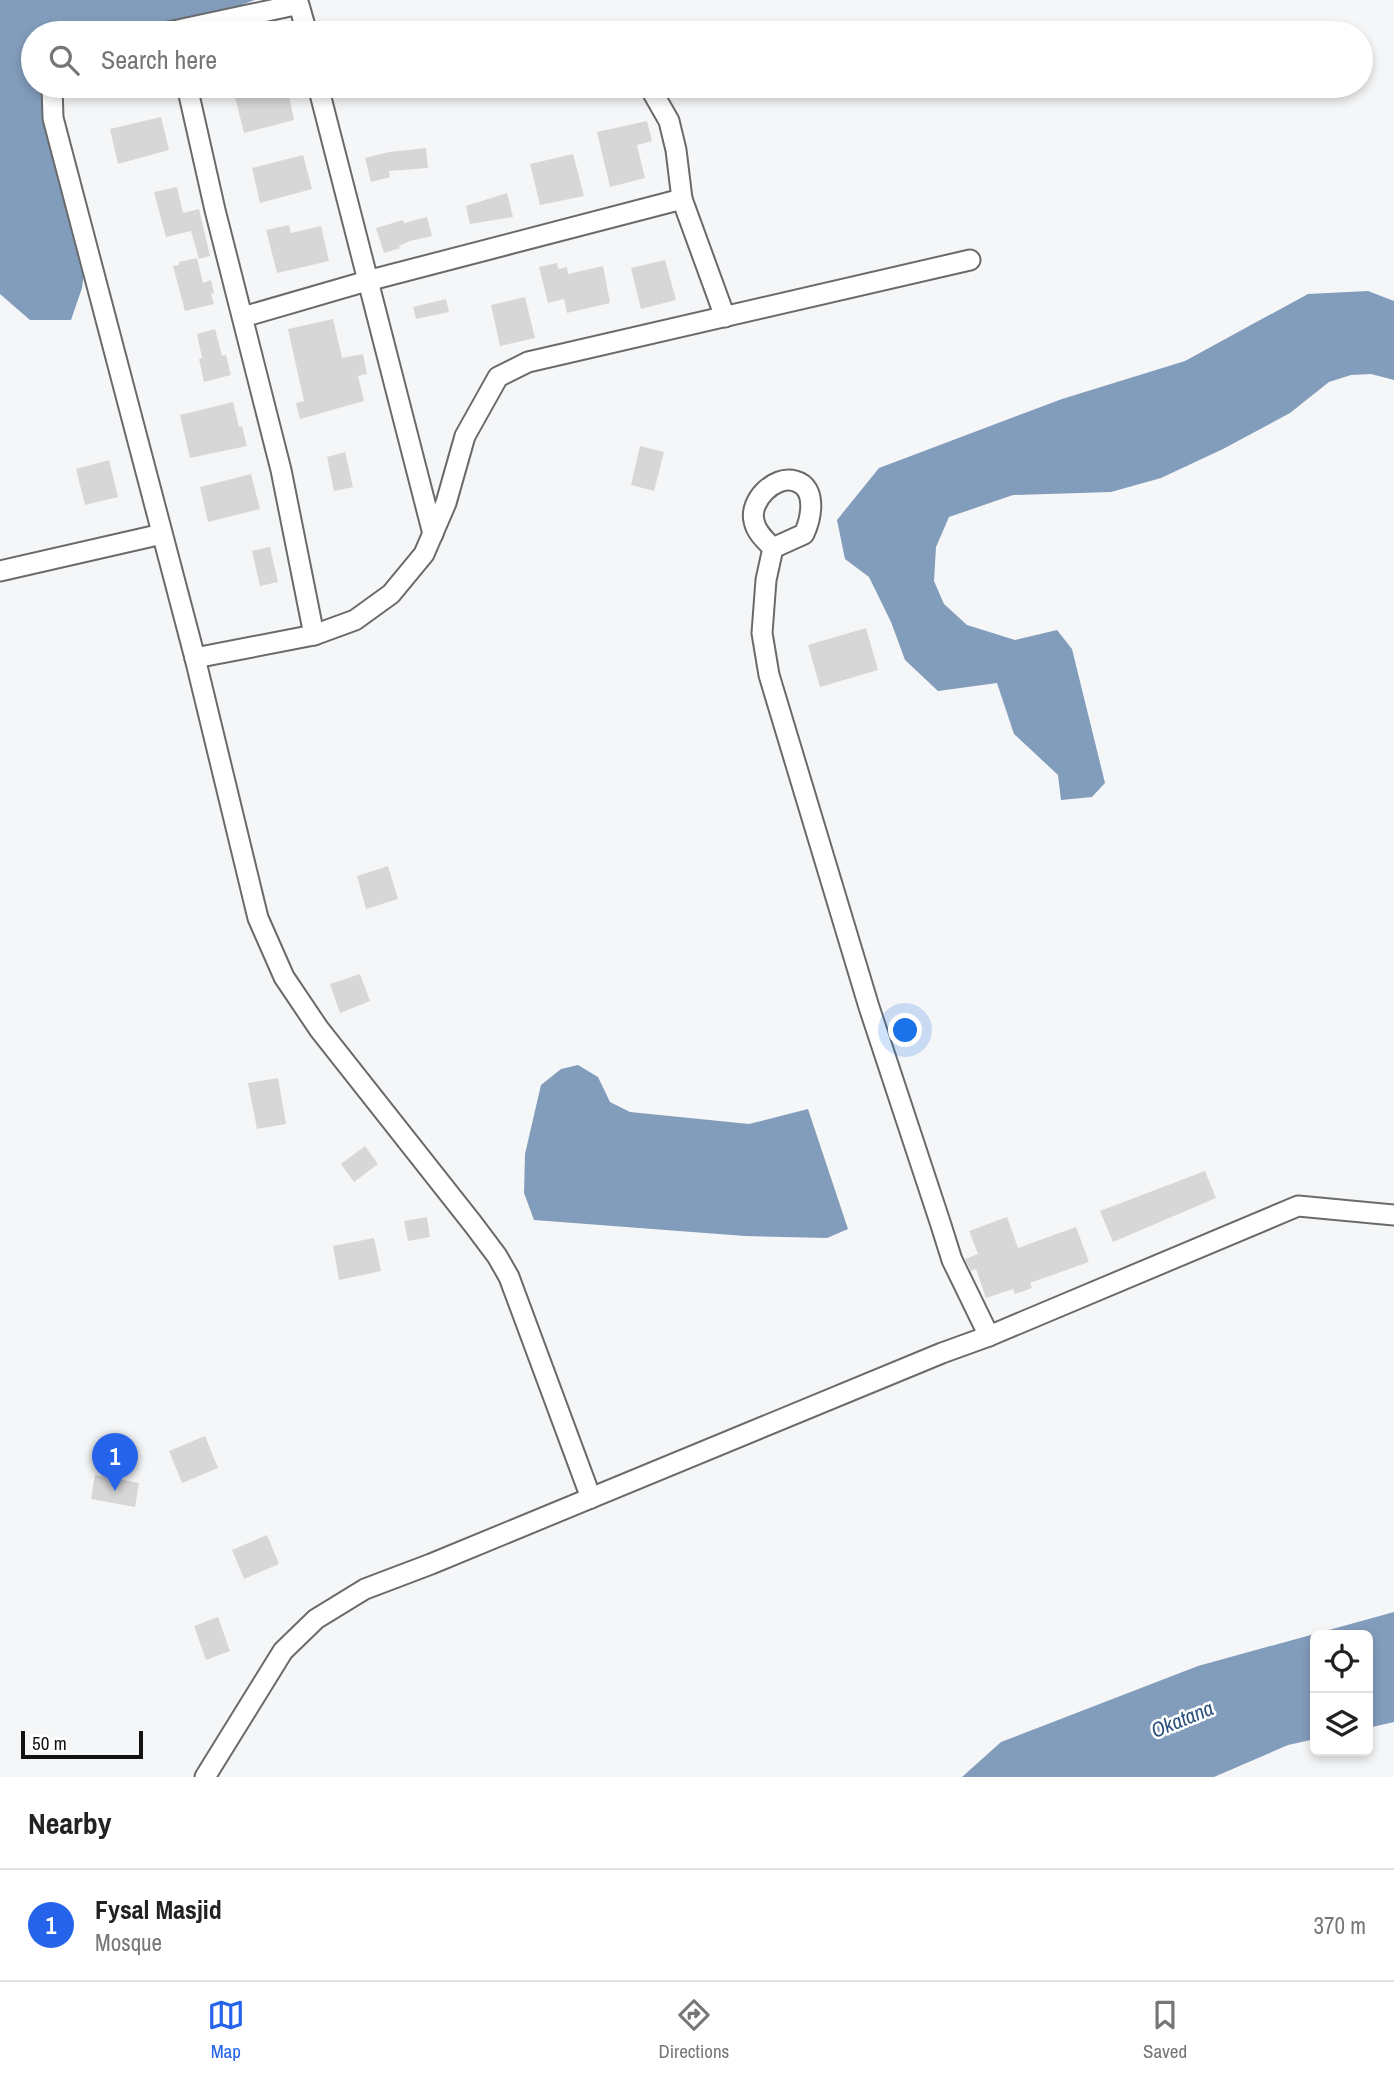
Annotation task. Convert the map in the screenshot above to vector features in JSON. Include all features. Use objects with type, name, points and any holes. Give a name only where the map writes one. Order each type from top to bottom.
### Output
[{"type":"street","points":[[226,21],[299,5],[304,21]]},
{"type":"street","points":[[52,98],[52,118],[195,657],[258,918],[284,977],[320,1029],[497,1256],[509,1277],[591,1498]]},
{"type":"street","points":[[190,98],[281,470],[314,635]]},
{"type":"street","points":[[321,98],[433,534]]},
{"type":"street","points":[[656,98],[669,121],[676,150],[682,199],[725,317]]},
{"type":"street","points":[[243,317],[367,281],[682,199]]},
{"type":"street","points":[[195,657],[314,635],[355,620],[391,594],[424,554],[446,503],[465,436],[499,377],[528,362],[970,260]]},
{"type":"street","points":[[0,571],[162,534]]},
{"type":"street","points":[[773,548],[766,580],[761,633],[769,675],[865,995],[952,1260],[989,1336]]},
{"type":"street","points":[[205,1777],[283,1651],[316,1619],[365,1589],[989,1336],[1298,1206],[1394,1215]]},
{"type":"water","points":[[0,0],[255,0],[197,21],[21,21],[21,98],[55,98],[87,251],[82,288],[71,320],[30,320],[0,294]]},
{"type":"water","points":[[1368,291],[1394,301],[1394,380],[1371,374],[1351,375],[1329,382],[1290,413],[1161,478],[1111,492],[1013,495],[949,517],[936,547],[934,581],[944,604],[967,625],[1015,640],[1057,630],[1072,649],[1105,783],[1092,797],[1061,800],[1058,775],[1014,734],[997,683],[938,691],[905,660],[891,622],[869,577],[845,559],[837,520],[879,468],[1062,399],[1185,361],[1308,294]]},
{"type":"water","points":[[578,1065],[598,1077],[610,1102],[630,1112],[749,1124],[808,1109],[848,1229],[827,1238],[745,1236],[534,1220],[524,1193],[525,1154],[541,1085],[561,1069]]},
{"type":"water","points":[[1394,1612],[1394,1722],[1373,1727],[1373,1630],[1329,1630]]},
{"type":"water","name":"Okatana","points":[[1310,1635],[1310,1740],[1288,1745],[1214,1777],[962,1777],[1001,1742],[1198,1666]]},
{"type":"building","points":[[235,98],[289,98],[294,120],[244,133]]},
{"type":"building","points":[[161,117],[169,150],[118,164],[110,129]]},
{"type":"building","points":[[647,121],[652,141],[637,145],[645,178],[610,187],[597,132]]},
{"type":"building","points":[[426,148],[428,168],[389,171],[390,177],[371,182],[365,158]]},
{"type":"building","points":[[573,154],[584,196],[540,205],[530,164]]},
{"type":"building","points":[[303,155],[312,189],[260,203],[252,168]]},
{"type":"building","points":[[177,187],[183,213],[199,209],[210,256],[199,259],[191,231],[166,237],[154,192]]},
{"type":"building","points":[[507,193],[513,217],[470,224],[466,206]]},
{"type":"building","points":[[427,217],[432,236],[410,241],[399,246],[400,248],[384,253],[376,228],[403,220],[404,223]]},
{"type":"building","points":[[289,225],[291,233],[321,226],[329,261],[277,273],[266,230]]},
{"type":"building","points":[[197,258],[203,283],[211,280],[214,304],[185,311],[173,266]]},
{"type":"building","points":[[665,260],[676,300],[641,309],[631,268]]},
{"type":"building","points":[[557,263],[558,269],[567,267],[568,274],[603,266],[610,303],[567,313],[564,299],[548,303],[539,267]]},
{"type":"building","points":[[525,297],[535,338],[500,346],[491,305]]},
{"type":"building","points":[[446,299],[449,312],[416,319],[413,307]]},
{"type":"building","points":[[333,319],[342,358],[363,354],[367,374],[358,376],[364,401],[300,419],[296,403],[304,401],[288,329]]},
{"type":"building","points":[[215,329],[222,356],[226,355],[231,375],[204,382],[197,334]]},
{"type":"building","points":[[233,402],[247,446],[190,458],[180,415]]},
{"type":"building","points":[[640,446],[664,452],[654,491],[631,485]]},
{"type":"building","points":[[345,452],[353,487],[334,491],[327,457]]},
{"type":"building","points":[[109,460],[118,497],[85,505],[76,469]]},
{"type":"building","points":[[251,474],[260,509],[208,522],[200,487]]},
{"type":"building","points":[[270,547],[278,582],[260,586],[252,551]]},
{"type":"building","points":[[866,628],[878,670],[820,687],[808,645]]},
{"type":"building","points":[[388,866],[398,899],[366,909],[357,876]]},
{"type":"building","points":[[360,974],[370,1001],[340,1013],[330,984]]},
{"type":"building","points":[[278,1078],[286,1124],[257,1129],[248,1083]]},
{"type":"building","points":[[365,1146],[378,1164],[354,1182],[341,1164]]},
{"type":"building","points":[[1205,1171],[1216,1198],[1113,1242],[1100,1211]]},
{"type":"building","points":[[427,1217],[430,1237],[408,1241],[404,1221]]},
{"type":"building","points":[[1007,1217],[1018,1248],[1076,1227],[1089,1262],[1030,1283],[1032,1288],[1015,1294],[1013,1289],[986,1298],[976,1269],[971,1271],[965,1259],[978,1254],[969,1231]]},
{"type":"building","points":[[374,1238],[381,1271],[339,1280],[333,1246]]},
{"type":"building","points":[[205,1436],[218,1468],[182,1483],[169,1451]]},
{"type":"building","points":[[95,1475],[139,1483],[135,1507],[91,1499]]},
{"type":"building","points":[[267,1535],[279,1564],[244,1579],[232,1550]]},
{"type":"building","points":[[218,1617],[230,1651],[206,1660],[194,1626]]},
{"type":"place","name":"Fysal Masjid","points":[[115,1491]]}]
